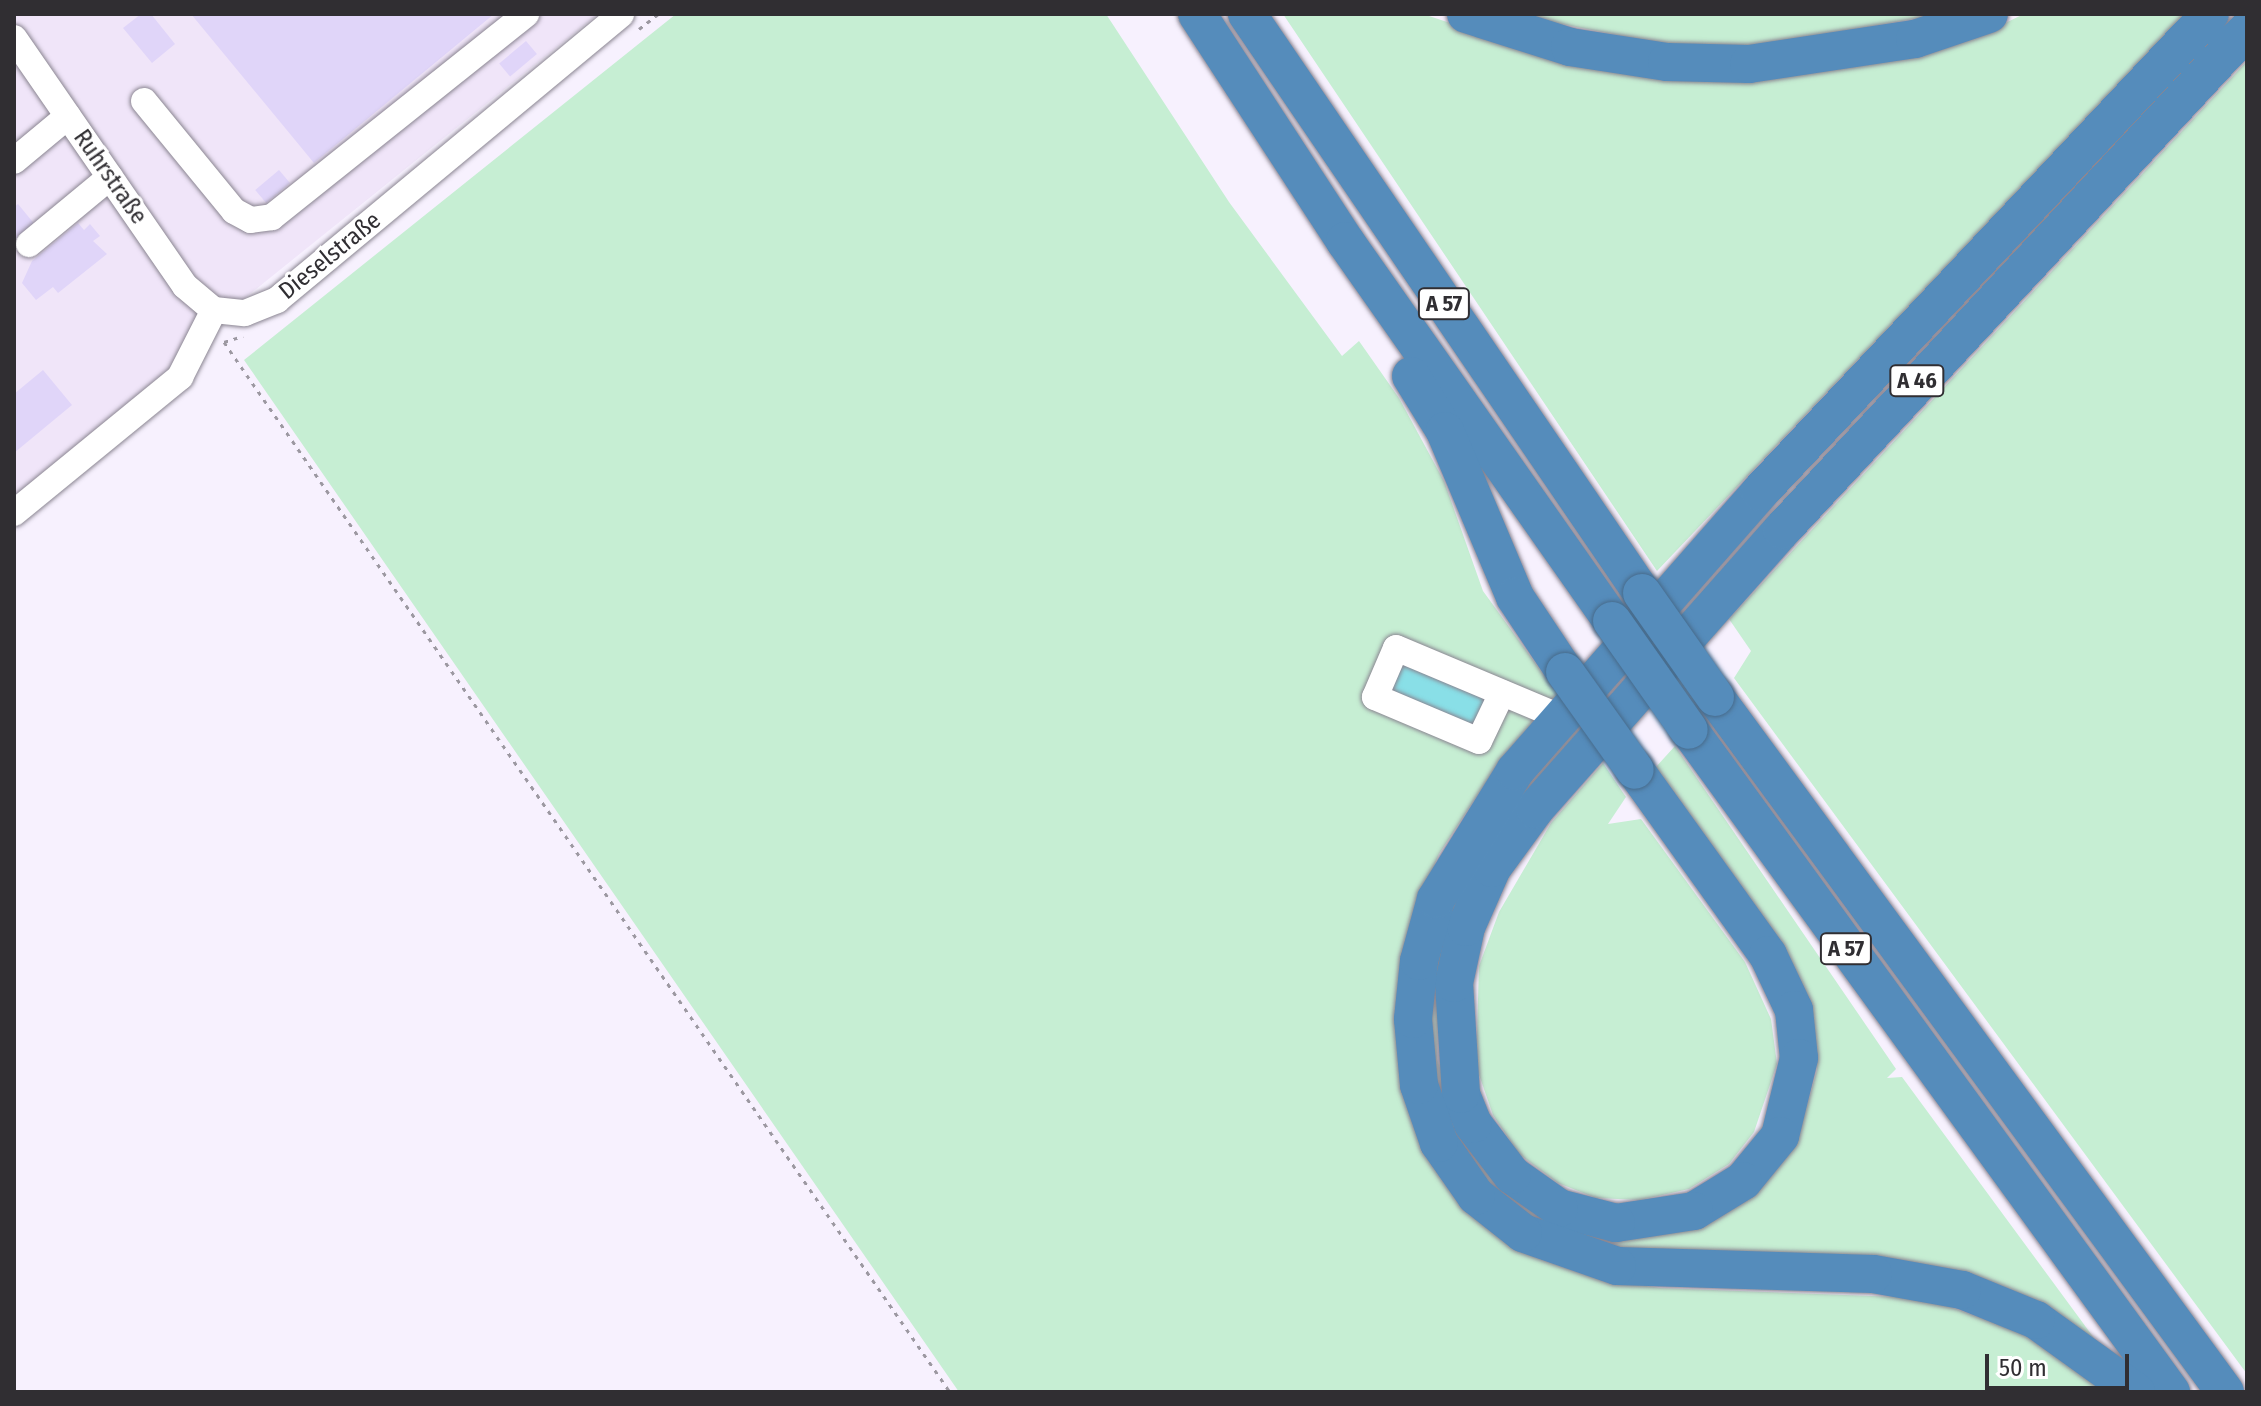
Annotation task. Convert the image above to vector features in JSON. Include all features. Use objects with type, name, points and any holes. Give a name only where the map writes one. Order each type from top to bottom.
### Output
[{"type":"highway","name":"A 57","points":[[1197,14],[1345,241],[1689,730],[2171,1392]]},
{"type":"highway","name":"A 57","points":[[1247,14],[1715,697],[2225,1392]]},
{"type":"highway","points":[[1466,14],[1570,47],[1667,62],[1749,64],[1915,39],[1989,14]]},
{"type":"highway","points":[[2136,1392],[2047,1326],[1962,1290],[1873,1274],[1617,1266],[1523,1233],[1476,1196],[1439,1143],[1422,1098],[1413,1019],[1419,961],[1436,899],[1468,837],[1560,717],[1803,446],[2210,14]]},
{"type":"highway","name":"A 46","points":[[1345,241],[1383,332],[1445,431],[1509,586],[1565,672],[1635,770],[1768,955],[1798,1034],[1797,1086],[1780,1136],[1743,1181],[1694,1211],[1616,1223],[1559,1208],[1512,1175],[1473,1124],[1452,1042],[1458,958],[1482,887],[1535,809],[1908,392],[2247,30]]},
{"type":"street","points":[[144,101],[234,211],[251,220],[272,217],[526,14]]},
{"type":"street","name":"Dieselstraße","points":[[214,310],[245,313],[277,300],[621,14]]},
{"type":"street","name":"Ruhrstraße","points":[[14,38],[185,286],[214,310]]},
{"type":"street","points":[[14,161],[68,116]]},
{"type":"street","points":[[29,244],[110,177]]},
{"type":"street","points":[[14,513],[180,377],[214,310]]},
{"type":"street","points":[[1502,693],[1479,741],[1375,697],[1396,648],[1560,717]]},
{"type":"path","points":[[214,310],[224,342],[950,1392]]},
{"type":"shaded area","points":[[14,14],[598,14],[189,343],[179,361],[14,497]]},
{"type":"green space","points":[[676,14],[1106,14],[1229,202],[1342,356],[1359,341],[1399,398],[1444,481],[1483,591],[1560,697],[1496,767],[1439,854],[1417,908],[1400,1019],[1483,1222],[1536,1258],[1595,1278],[1660,1288],[1926,1298],[2030,1336],[2108,1392],[959,1392],[244,360]]},
{"type":"green space","points":[[1283,14],[1423,14],[1567,62],[2001,25],[2024,14],[2187,14],[1657,571]]},
{"type":"green space","points":[[1511,14],[1943,14],[1751,47],[1667,45]]},
{"type":"green space","points":[[2247,61],[2247,1374],[1734,678],[1751,651],[1729,619]]},
{"type":"green space","points":[[1577,729],[1581,735],[1439,967],[1437,1059],[1463,1136],[1633,1239],[1707,1222],[1802,1124],[1817,1070],[1813,1014],[1655,768],[1675,746],[1896,1069],[1887,1078],[1902,1077],[2094,1338],[2033,1303],[1632,1257],[1506,1207],[1435,1106],[1427,974],[1471,853]]},
{"type":"green space","points":[[1603,763],[1626,797],[1608,824],[1641,819],[1745,962],[1771,1019],[1777,1064],[1754,1132],[1729,1164],[1689,1189],[1640,1200],[1596,1198],[1558,1183],[1519,1154],[1493,1115],[1476,1066],[1479,966],[1499,912],[1551,823]]},
{"type":"water","points":[[1397,657],[1491,697],[1475,734],[1381,694]]},
{"type":"building","points":[[141,14],[151,14],[175,44],[152,63],[123,28]]},
{"type":"building","points":[[191,14],[494,14],[314,163]]},
{"type":"building","points":[[526,41],[537,54],[510,77],[499,63]]},
{"type":"building","points":[[279,170],[290,183],[266,203],[255,190]]},
{"type":"building","points":[[18,204],[36,226],[14,245],[14,207]]},
{"type":"building","points":[[78,223],[84,230],[90,224],[100,236],[93,241],[107,254],[58,293],[53,287],[36,300],[22,283],[32,261]]},
{"type":"building","points":[[43,370],[72,405],[14,453],[14,394]]}]
